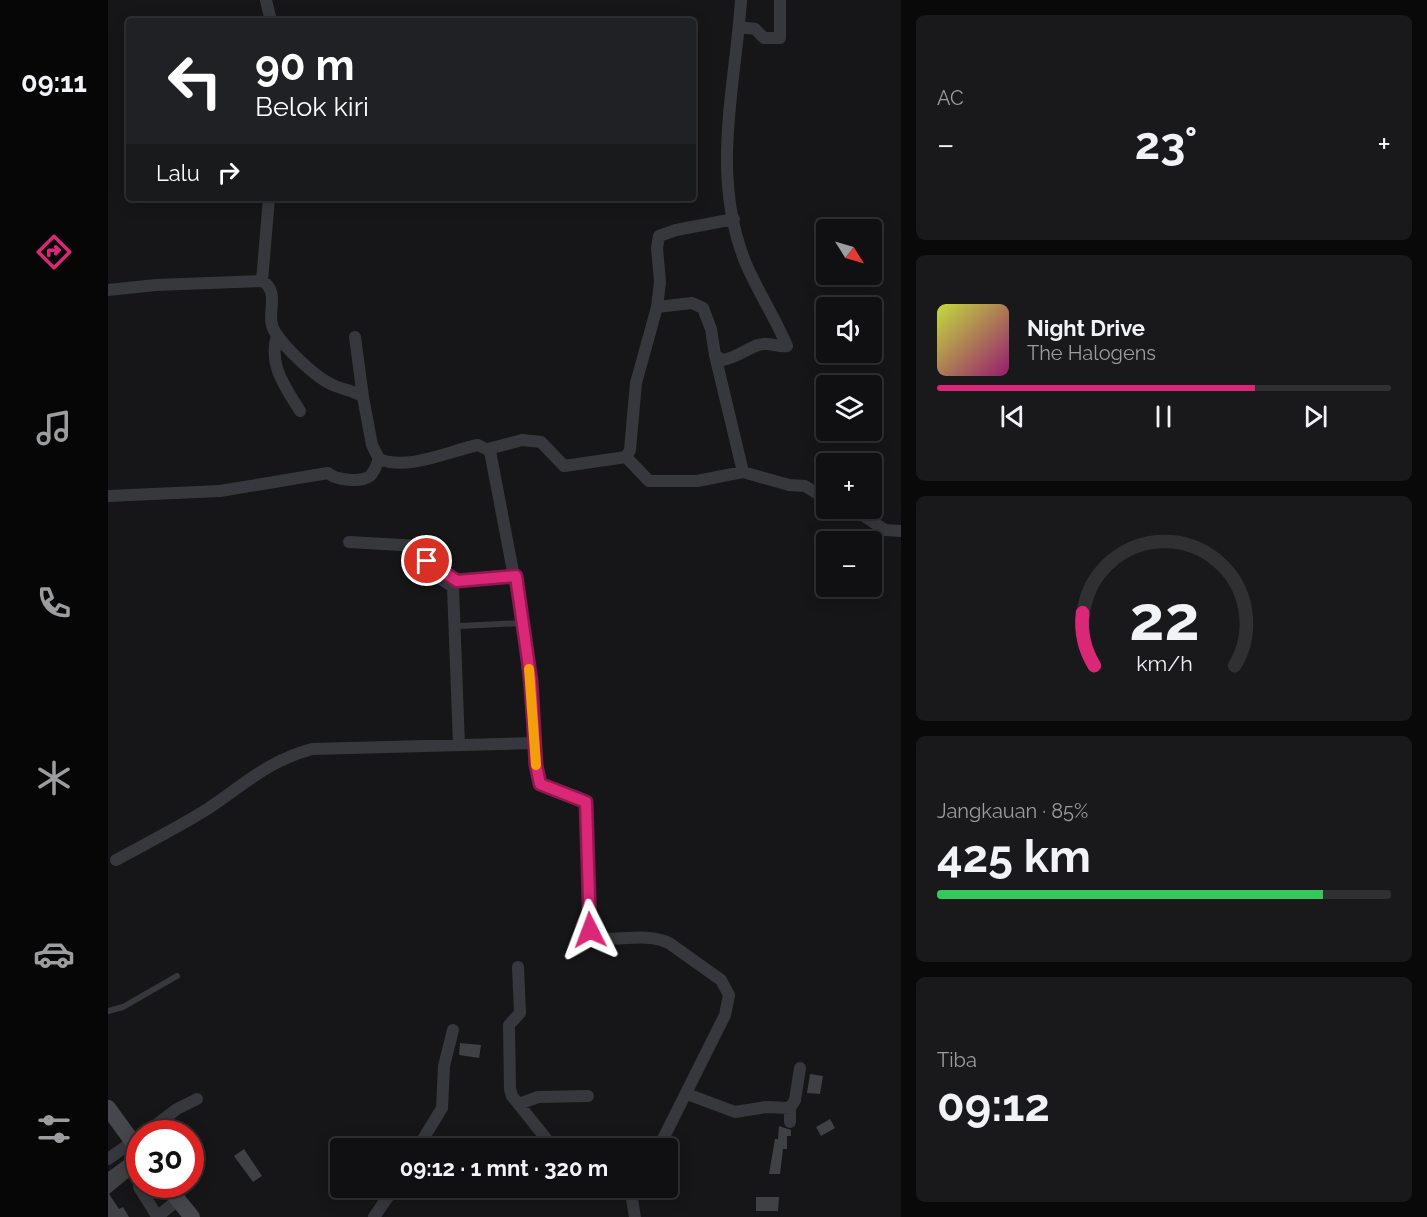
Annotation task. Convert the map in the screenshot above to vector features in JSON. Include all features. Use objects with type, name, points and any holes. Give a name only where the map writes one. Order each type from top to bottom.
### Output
[{"type":"street","points":[[266,0],[270,18]]},
{"type":"street","points":[[715,355],[726,360],[759,345],[774,343],[781,347],[787,346],[744,260],[726,191],[725,152],[741,0]]},
{"type":"street","points":[[739,27],[755,29],[764,38],[780,38],[780,0]]},
{"type":"street","points":[[262,281],[269,201]]},
{"type":"street","points":[[627,457],[630,450],[636,383],[657,307],[660,282],[657,248],[659,237],[676,230],[734,219]]},
{"type":"street","points":[[108,290],[156,285],[262,281],[267,284],[272,294],[271,323],[277,335],[325,381],[363,397]]},
{"type":"street","points":[[657,307],[692,303],[704,308],[711,329],[743,472]]},
{"type":"street","points":[[277,335],[273,348],[278,374],[300,411]]},
{"type":"street","points":[[355,337],[372,445],[379,459]]},
{"type":"street","points":[[379,459],[420,461],[478,445],[488,449],[522,440],[541,442],[564,466],[627,457]]},
{"type":"street","points":[[488,449],[516,576],[540,784],[586,802],[591,933],[600,939],[660,939],[707,969],[727,988],[729,995],[725,1015],[664,1138]]},
{"type":"street","points":[[627,457],[649,481],[697,481],[743,472],[789,485],[805,486],[816,493]]},
{"type":"street","points":[[108,496],[220,491],[328,473],[333,477],[363,479],[372,474],[379,459]]},
{"type":"street","points":[[868,519],[885,530],[900,531]]},
{"type":"street","points":[[349,542],[419,546],[430,563],[457,581],[516,576]]},
{"type":"street","points":[[421,574],[435,575],[453,587],[459,745]]},
{"type":"street","points":[[116,860],[207,809],[269,764],[312,749],[534,743]]},
{"type":"street","points":[[518,967],[520,1010],[509,1025],[510,1089],[546,1138]]},
{"type":"street","points":[[424,1138],[442,1108],[444,1066],[453,1030]]},
{"type":"street","points":[[790,1122],[790,1108],[795,1100],[800,1068]]},
{"type":"street","points":[[687,1094],[735,1112],[766,1107],[790,1108]]},
{"type":"street","points":[[519,1104],[538,1096],[588,1096]]},
{"type":"street","points":[[164,1120],[177,1109],[197,1099]]},
{"type":"street","points":[[108,1108],[126,1127]]},
{"type":"street","points":[[108,1159],[126,1149]]},
{"type":"street","points":[[146,1198],[157,1217],[178,1199],[192,1217]]},
{"type":"street","points":[[374,1217],[387,1198]]},
{"type":"street","points":[[630,1198],[635,1217]]},
{"type":"lane","points":[[460,626],[520,624]]},
{"type":"lane","points":[[108,1011],[123,1007],[177,976]]},
{"type":"building","points":[[460,1043],[481,1045],[479,1058],[459,1055]]},
{"type":"building","points":[[810,1074],[823,1076],[820,1094],[807,1093]]},
{"type":"building","points":[[830,1119],[835,1128],[821,1136],[816,1127]]},
{"type":"building","points":[[779,1126],[791,1130],[791,1136],[787,1136],[787,1149],[783,1149],[780,1174],[769,1174],[775,1139],[778,1139]]},
{"type":"building","points":[[244,1149],[262,1176],[253,1182],[234,1156]]},
{"type":"building","points":[[126,1158],[126,1180],[109,1194],[119,1209],[123,1207],[129,1217],[108,1217],[108,1172]]},
{"type":"building","points":[[756,1197],[779,1197],[778,1211],[756,1211]]},
{"type":"slow traffic","points":[[529,669],[536,765]]},
{"type":"route","points":[[427,561],[457,581],[516,576],[531,681],[537,775],[542,786],[586,802],[590,930]]}]
